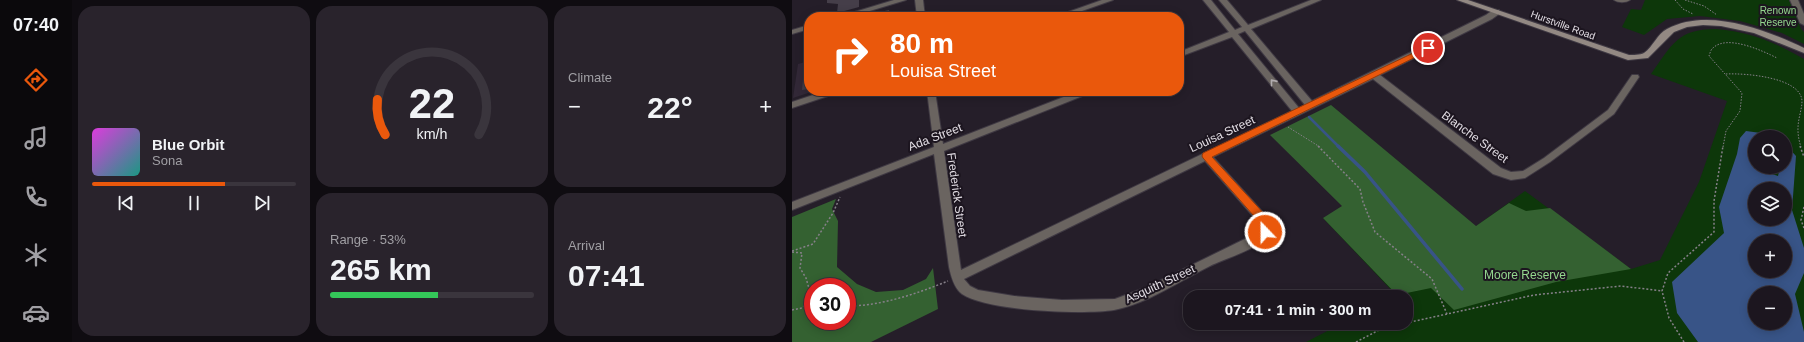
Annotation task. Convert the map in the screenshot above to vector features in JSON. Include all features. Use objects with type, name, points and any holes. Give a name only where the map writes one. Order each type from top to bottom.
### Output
[{"type":"main road","name":"Hurstville Road","points":[[1461,0],[1615,54],[1636,58],[1648,54],[1660,39],[1670,30],[1680,26],[1702,23],[1744,28],[1773,37],[1804,50]]},
{"type":"street","points":[[860,12],[902,0]]},
{"type":"street","points":[[919,0],[920,12]]},
{"type":"street","points":[[1073,12],[1109,0]]},
{"type":"street","points":[[1207,0],[1297,112]]},
{"type":"street","points":[[1223,0],[1312,106]]},
{"type":"street","points":[[1184,53],[1317,0]]},
{"type":"street","points":[[1618,0],[1626,0]]},
{"type":"street","points":[[1794,0],[1804,23]]},
{"type":"street","name":"Louisa Street","points":[[958,277],[1312,106],[1489,17],[1496,12]]},
{"type":"street","points":[[792,32],[804,28]]},
{"type":"street","name":"Blanche Street","points":[[1374,75],[1497,171],[1510,176],[1525,174],[1547,160],[1611,112],[1635,77]]},
{"type":"street","points":[[792,105],[819,96]]},
{"type":"street","name":"Frederick Street","points":[[932,96],[953,259],[958,277]]},
{"type":"street","name":"Ada Street","points":[[792,206],[1074,96]]},
{"type":"street","name":"Asquith Street","points":[[958,277],[966,290],[970,292],[1014,302],[1084,307],[1107,306],[1151,291],[1261,236],[1266,230],[1264,221],[1206,156]]},
{"type":"path","points":[[1675,0],[1683,9],[1693,14]]},
{"type":"path","points":[[1685,0],[1704,6],[1718,17]]},
{"type":"path","points":[[1684,342],[1669,318],[1662,292],[1668,273],[1714,232],[1714,201],[1722,150],[1726,131],[1740,111],[1742,93],[1726,74],[1716,66],[1709,56],[1710,51],[1715,46],[1730,41],[1756,49],[1777,58]]},
{"type":"path","points":[[1726,74],[1737,72],[1753,74],[1774,79],[1798,91],[1802,98],[1798,124],[1800,145],[1804,157]]},
{"type":"path","points":[[1279,122],[1320,147],[1360,189],[1375,232],[1384,241],[1432,278],[1447,314]]},
{"type":"path","points":[[792,252],[813,244],[838,202],[840,196],[836,189]]},
{"type":"path","points":[[1804,207],[1801,220],[1804,228]]},
{"type":"path","points":[[792,252],[802,253],[800,268],[806,278]]},
{"type":"path","points":[[856,307],[933,287],[958,277]]},
{"type":"path","points":[[1413,321],[1542,295],[1621,286],[1662,292]]},
{"type":"path","points":[[792,310],[802,308],[804,306]]},
{"type":"path","points":[[1356,342],[1379,330]]},
{"type":"shaded area","points":[[804,62],[804,94],[793,98],[798,64]]},
{"type":"green space","name":"Renown Reserve","points":[[1645,0],[1789,0],[1801,29],[1804,32],[1804,44],[1782,33],[1740,21],[1700,16],[1667,19],[1644,35],[1622,27],[1631,9],[1641,10]]},
{"type":"green space","name":"Moore Reserve","points":[[1716,29],[1729,30],[1751,35],[1772,43],[1804,59],[1804,342],[1306,342],[1329,330],[1413,330],[1413,290],[1391,290],[1323,218],[1443,250],[1525,191],[1631,269],[1660,260],[1699,182],[1727,101],[1651,74],[1671,47],[1684,36],[1692,32]]},
{"type":"green space","points":[[1331,105],[1476,226],[1509,203],[1526,211],[1550,208],[1631,269],[1556,282],[1454,310],[1431,288],[1413,292],[1413,290],[1392,290],[1323,218],[1342,206],[1270,135]]},
{"type":"green space","points":[[836,199],[832,209],[838,221],[837,267],[850,278],[804,278],[804,330],[856,330],[856,283],[876,292],[903,290],[926,279],[933,268],[938,309],[871,342],[792,342],[792,217]]},
{"type":"water","points":[[1746,131],[1748,131],[1748,174],[1772,174],[1778,176],[1778,174],[1792,174],[1792,152],[1796,156],[1792,210],[1804,248],[1804,273],[1795,294],[1804,332],[1804,342],[1698,342],[1677,313],[1672,282],[1724,233],[1719,207],[1737,154],[1740,138]]},
{"type":"building","points":[[827,0],[859,0],[859,7],[837,12],[838,4],[827,3]]},
{"type":"building","points":[[804,69],[804,90],[802,90]]},
{"type":"waterway","points":[[1309,117],[1338,146]]},
{"type":"waterway","points":[[1338,146],[1365,172],[1462,289]]},
{"type":"route","points":[[1265,232],[1266,224],[1264,221],[1206,156],[1279,122],[1428,48]]}]
